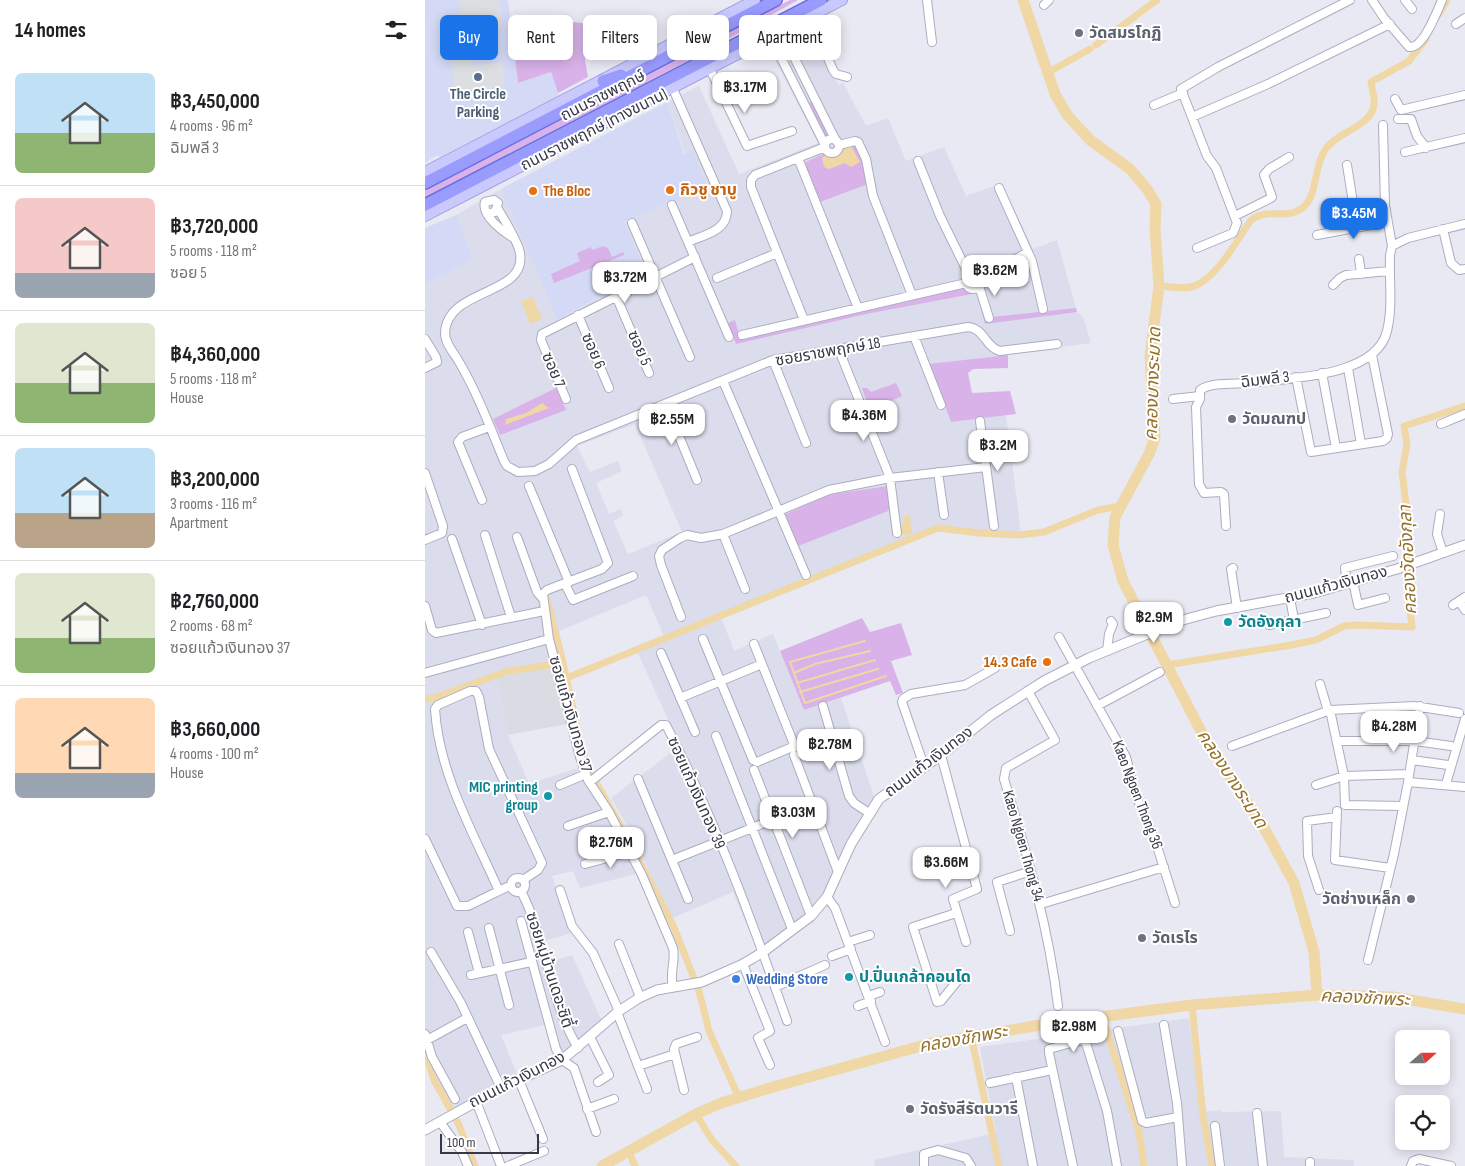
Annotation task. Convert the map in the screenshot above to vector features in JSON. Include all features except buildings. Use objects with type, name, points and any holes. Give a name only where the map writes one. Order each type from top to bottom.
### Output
[{"type":"main road","points":[[425,172],[755,0]]},
{"type":"main road","name":"ถนนราชพฤกษ์","points":[[425,183],[776,0]]},
{"type":"main road","name":"ถนนราชพฤกษ์ (ทางขนาน)","points":[[812,15],[842,0]]},
{"type":"main road","points":[[801,15],[819,1]]},
{"type":"main road","name":"ถนนราชพฤกษ์","points":[[425,205],[819,1]]},
{"type":"main road","points":[[603,80],[614,78],[725,22],[738,20]]},
{"type":"main road","name":"ถนนราชพฤกษ์ (ทางขนาน)","points":[[425,216],[481,189],[739,53]]},
{"type":"street","points":[[927,0],[932,42]]},
{"type":"street","points":[[1197,248],[1233,233],[1237,223],[1216,168],[1207,156],[1182,88],[1217,67],[1350,0]]},
{"type":"street","points":[[1372,0],[1409,47],[1417,46],[1431,25],[1442,0]]},
{"type":"street","points":[[1405,0],[1412,9]]},
{"type":"street","points":[[1456,24],[1465,18]]},
{"type":"street","points":[[1192,117],[1268,84],[1389,24]]},
{"type":"street","points":[[782,60],[825,146],[829,153],[833,153],[839,149],[837,143],[796,60]]},
{"type":"street","points":[[830,60],[836,74],[847,78]]},
{"type":"street","points":[[709,69],[747,146],[792,130]]},
{"type":"street","points":[[798,92],[809,87]]},
{"type":"street","points":[[673,89],[727,211],[725,222],[719,229],[688,242]]},
{"type":"street","points":[[1154,105],[1183,93]]},
{"type":"street","points":[[803,101],[814,96]]},
{"type":"street","points":[[1395,99],[1401,110],[1465,96]]},
{"type":"street","points":[[1397,119],[1411,119],[1418,138],[1424,142],[1426,148]]},
{"type":"street","name":"ฉิมพลี 3","points":[[1200,396],[1200,390],[1203,388],[1296,377],[1348,368],[1372,354],[1387,333],[1390,312],[1389,271],[1392,246],[1385,205],[1383,125]]},
{"type":"street","points":[[1405,152],[1465,138]]},
{"type":"street","points":[[804,320],[751,187],[751,180],[755,175],[825,146],[830,140],[837,143],[855,141],[859,145],[867,162],[873,196],[912,295]]},
{"type":"street","points":[[1235,216],[1272,197],[1264,175],[1269,169],[1289,157]]},
{"type":"street","points":[[798,158],[858,308]]},
{"type":"street","points":[[918,162],[971,289],[1029,252]]},
{"type":"street","points":[[1347,165],[1354,209],[1385,205]]},
{"type":"street","points":[[999,188],[1029,252],[1043,309]]},
{"type":"street","name":"ซอยราชพฤกษ์ 18","points":[[481,189],[498,204],[493,212],[498,229],[512,237],[520,250],[521,258],[512,277],[501,285],[459,305],[447,321],[446,340],[466,374],[507,466],[518,472],[525,473],[545,467],[576,440],[773,360],[968,327],[978,331],[996,350],[1057,344]]},
{"type":"street","name":"ซอยราชพฤกษ์ 18","points":[[481,189],[485,211],[493,212]]},
{"type":"street","points":[[484,204],[492,199]]},
{"type":"street","points":[[672,205],[729,337]]},
{"type":"street","points":[[1317,234],[1387,222]]},
{"type":"street","points":[[631,223],[689,357]]},
{"type":"street","points":[[1392,246],[1408,238],[1465,224]]},
{"type":"street","points":[[1443,230],[1451,263],[1459,270],[1465,269]]},
{"type":"street","points":[[717,278],[777,253]]},
{"type":"street","points":[[578,315],[695,257]]},
{"type":"street","points":[[1359,259],[1361,274]]},
{"type":"street","points":[[1333,285],[1342,276],[1389,271]]},
{"type":"street","points":[[741,335],[912,295],[976,275],[989,318]]},
{"type":"street","name":"ซอย 5","points":[[616,296],[649,373]]},
{"type":"street","name":"ซอย 7","points":[[566,399],[541,340],[542,334],[578,315]]},
{"type":"street","name":"ซอย 6","points":[[578,315],[609,388]]},
{"type":"street","points":[[914,336],[941,405]]},
{"type":"street","points":[[425,339],[437,362],[425,368]]},
{"type":"street","points":[[839,350],[891,478],[897,533]]},
{"type":"street","points":[[1296,377],[1310,451],[1383,441],[1387,438],[1388,434],[1372,354]]},
{"type":"street","points":[[773,360],[807,443]]},
{"type":"street","points":[[1348,368],[1361,444]]},
{"type":"street","points":[[1322,373],[1335,448]]},
{"type":"street","points":[[723,381],[806,574]]},
{"type":"street","points":[[1173,399],[1200,396],[1196,407],[1199,484],[1204,493],[1221,492],[1224,494],[1226,526]]},
{"type":"street","points":[[666,404],[697,480]]},
{"type":"street","points":[[1441,424],[1465,414]]},
{"type":"street","points":[[980,421],[994,526]]},
{"type":"street","points":[[482,500],[458,442],[463,437],[489,426]]},
{"type":"street","points":[[681,617],[659,556],[662,550],[687,535],[704,538],[723,534],[829,490],[891,478],[986,467]]},
{"type":"street","points":[[517,537],[537,592],[543,599],[547,590],[602,570],[608,563],[572,469]]},
{"type":"street","points":[[938,472],[944,515]]},
{"type":"street","points":[[425,473],[443,526],[442,533],[425,540]]},
{"type":"street","points":[[529,486],[573,600],[633,576]]},
{"type":"street","points":[[1440,514],[1437,534],[1443,553]]},
{"type":"street","points":[[723,534],[745,589]]},
{"type":"street","points":[[485,535],[511,617]]},
{"type":"street","points":[[452,539],[482,625]]},
{"type":"street","name":"ถนนแก้วเงินทอง","points":[[425,1130],[501,1088],[562,1060],[618,1012],[641,997],[673,987],[702,982],[743,964],[763,952],[811,916],[827,897],[869,812],[890,789],[941,755],[991,715],[1073,665],[1179,621],[1290,598],[1405,566],[1465,545]]},
{"type":"street","points":[[1385,598],[1358,605],[1345,568],[1393,556]]},
{"type":"street","points":[[1233,568],[1231,569],[1237,608]]},
{"type":"street","points":[[1290,598],[1294,620]]},
{"type":"street","name":"ซอยแก้วเงินทอง 37","points":[[543,599],[549,639],[579,757],[589,779],[643,875],[673,948],[674,960],[670,974],[673,987]]},
{"type":"street","points":[[1459,601],[1465,610]]},
{"type":"street","points":[[425,606],[432,630],[436,633],[544,611]]},
{"type":"street","points":[[1269,626],[1326,613]]},
{"type":"street","points":[[1107,651],[1109,634],[1113,624],[1111,621]]},
{"type":"street","points":[[703,638],[753,760],[761,762],[830,731]]},
{"type":"street","name":"Kaeo Ngoen Thong 36","points":[[1059,638],[1126,757],[1143,817],[1156,843],[1175,903]]},
{"type":"street","points":[[425,673],[549,639]]},
{"type":"street","points":[[753,644],[795,747]]},
{"type":"street","points":[[661,653],[695,732]]},
{"type":"street","points":[[680,698],[762,664]]},
{"type":"street","points":[[923,766],[902,702],[903,698],[911,694],[965,685],[995,668]]},
{"type":"street","points":[[1097,706],[1160,672]]},
{"type":"street","points":[[1320,684],[1337,741],[1344,776],[1345,805],[1403,806]]},
{"type":"street","points":[[425,839],[457,906],[468,906],[499,891],[511,885],[515,880],[523,880],[538,870],[541,863],[489,749],[477,691],[470,691],[438,705],[435,709],[440,748],[456,794],[499,891]]},
{"type":"street","name":"Kaeo Ngoen Thong 34","points":[[1028,691],[1055,740],[1010,765],[1004,772],[1004,780],[1041,904],[1053,962],[1058,1006]]},
{"type":"street","points":[[823,706],[849,796],[854,803],[869,812]]},
{"type":"street","points":[[1368,960],[1391,868],[1409,778],[1420,706]]},
{"type":"street","points":[[1232,746],[1329,711],[1420,706],[1459,712]]},
{"type":"street","points":[[1446,784],[1465,719]]},
{"type":"street","name":"ซอยแก้วเงินทอง 39","points":[[560,785],[589,779],[602,774],[661,724],[665,724],[680,752],[718,842],[763,952],[787,1021]]},
{"type":"street","points":[[716,736],[792,929]]},
{"type":"street","points":[[1337,741],[1415,741],[1451,746]]},
{"type":"street","points":[[794,755],[838,872]]},
{"type":"street","points":[[941,755],[977,889],[953,899],[966,942]]},
{"type":"street","points":[[1412,760],[1447,765]]},
{"type":"street","points":[[754,770],[811,916]]},
{"type":"street","points":[[1316,784],[1344,776],[1409,778],[1465,787]]},
{"type":"street","points":[[638,779],[688,899]]},
{"type":"street","points":[[672,860],[812,804]]},
{"type":"street","points":[[567,826],[609,812]]},
{"type":"street","points":[[1319,890],[1308,856],[1307,821],[1337,814],[1335,860],[1391,868]]},
{"type":"street","points":[[585,864],[630,852]]},
{"type":"street","points":[[1041,904],[1164,867]]},
{"type":"street","points":[[1010,931],[997,882],[1031,871]]},
{"type":"street","name":"ซอยหมู่บ้านเดอะซิตี้","points":[[521,892],[525,886],[523,880]]},
{"type":"street","name":"ซอยหมู่บ้านเดอะซิตี้","points":[[511,885],[514,891],[521,892]]},
{"type":"street","points":[[561,890],[572,926],[593,953],[647,1089]]},
{"type":"street","name":"ซอยหมู่บ้านเดอะซิตี้","points":[[521,892],[533,914],[546,970],[565,1027],[578,1048]]},
{"type":"street","points":[[827,897],[832,902],[885,1042]]},
{"type":"street","points":[[956,913],[913,927],[937,1002],[941,1001],[957,980]]},
{"type":"street","points":[[521,921],[553,1040],[562,1060],[573,1068],[595,1132]]},
{"type":"street","points":[[489,928],[509,1005]]},
{"type":"street","points":[[469,932],[475,974],[531,962]]},
{"type":"street","points":[[833,956],[869,935]]},
{"type":"street","points":[[619,944],[641,997]]},
{"type":"street","points":[[431,952],[461,1003],[501,1088]]},
{"type":"street","points":[[743,964],[770,1031],[758,1038],[770,1065]]},
{"type":"street","points":[[775,987],[825,965]]},
{"type":"street","points":[[858,1006],[880,992]]},
{"type":"street","points":[[455,1099],[439,1073],[426,1037],[467,1018]]},
{"type":"street","points":[[1164,1025],[1182,1166]]},
{"type":"street","points":[[1118,1031],[1142,1121],[1145,1123],[1177,1117]]},
{"type":"street","points":[[590,1037],[609,1075],[598,1082]]},
{"type":"street","points":[[684,1090],[675,1054],[676,1044],[697,1038]]},
{"type":"street","points":[[1073,1166],[1049,1049],[1075,1041],[1084,1041],[1107,1111],[1117,1166]]},
{"type":"street","points":[[638,1066],[675,1054]]},
{"type":"street","points":[[990,1083],[1052,1070]]},
{"type":"street","points":[[1016,1077],[1033,1166]]},
{"type":"street","points":[[519,1080],[543,1139]]},
{"type":"street","points":[[587,1109],[614,1099]]},
{"type":"street","points":[[476,1101],[501,1166]]},
{"type":"street","points":[[1257,1112],[1263,1166]]},
{"type":"street","points":[[443,1120],[468,1166]]},
{"type":"street","points":[[1215,1126],[1220,1166]]},
{"type":"street","points":[[924,1166],[924,1154],[939,1150],[966,1158],[971,1166]]},
{"type":"street","points":[[508,1166],[544,1151]]},
{"type":"street","points":[[1411,1166],[1413,1161],[1419,1159],[1451,1166]]},
{"type":"shaded area","points":[[425,0],[508,0],[510,15],[508,15],[508,60],[515,60],[518,83],[551,72],[559,96],[440,157],[437,155],[425,163]]},
{"type":"shaded area","points":[[459,0],[499,0],[502,27],[498,27],[498,15],[459,15]]},
{"type":"shaded area","points":[[790,0],[798,0],[771,15],[761,15]]},
{"type":"shaded area","points":[[573,22],[582,23],[583,60],[585,60],[588,77],[558,93],[551,72],[518,83],[515,60],[573,60]]},
{"type":"shaded area","points":[[739,26],[739,33],[729,38],[729,32]]},
{"type":"shaded area","name":"The Circle Parking","points":[[452,60],[471,60],[472,66],[502,62],[505,86],[454,92]]},
{"type":"shaded area","points":[[674,60],[690,60],[425,198],[425,189]]},
{"type":"shaded area","points":[[775,60],[826,60],[838,85],[843,83],[866,126],[888,118],[906,161],[944,147],[966,196],[1002,183],[1033,249],[1057,240],[1077,312],[1083,317],[1091,343],[929,365],[951,422],[1006,415],[1021,534],[973,531],[940,525],[664,636],[646,595],[559,631],[565,660],[501,672],[434,696],[425,697],[425,284],[473,260],[456,215],[501,189],[559,320],[646,270],[624,221],[685,154],[667,102],[699,86],[739,174],[818,143]],"holes":[[[635,424],[682,532],[628,554],[613,521],[623,516],[621,509],[609,514],[596,483],[622,471],[618,461],[590,472],[577,446]]]},
{"type":"shaded area","points":[[813,101],[830,135],[825,139],[807,104]]},
{"type":"shaded area","points":[[667,102],[684,154],[694,153],[706,188],[624,221],[646,270],[558,320],[501,189]]},
{"type":"shaded area","points":[[854,143],[862,157],[868,184],[820,202],[804,164],[825,153],[834,155],[839,153],[841,147]]},
{"type":"shaded area","points":[[851,146],[860,162],[851,167],[845,163],[829,169],[824,167],[822,158],[826,155],[837,154]]},
{"type":"shaded area","points":[[456,215],[473,260],[425,284],[425,228]]},
{"type":"shaded area","points":[[603,246],[608,248],[612,257],[623,252],[624,255],[554,283],[551,274],[580,261],[577,253],[591,247],[592,250]]},
{"type":"shaded area","points":[[964,286],[980,291],[987,320],[992,320],[992,317],[1076,308],[1077,312],[985,324],[977,293],[866,314],[736,344],[728,323],[735,320],[740,339]]},
{"type":"shaded area","points":[[533,297],[542,319],[530,324],[521,301]]},
{"type":"shaded area","points":[[1008,355],[1008,368],[973,369],[968,373],[972,393],[1010,391],[1016,414],[951,422],[929,364]]},
{"type":"shaded area","points":[[896,383],[902,396],[870,411],[862,388],[867,388],[871,392]]},
{"type":"shaded area","points":[[556,388],[566,410],[500,435],[493,419]]},
{"type":"shaded area","points":[[542,403],[549,408],[505,425],[506,419],[526,413]]},
{"type":"shaded area","points":[[888,486],[890,507],[888,511],[798,546],[784,515],[828,495]]},
{"type":"shaded area","points":[[913,515],[910,518],[912,534],[902,535],[901,524],[904,523],[903,516]]},
{"type":"shaded area","points":[[862,618],[870,632],[901,623],[912,655],[891,661],[903,693],[896,695],[890,681],[804,710],[780,651]]},
{"type":"shaded area","points":[[722,619],[734,651],[773,634],[804,710],[841,698],[875,799],[860,821],[831,883],[818,904],[758,952],[733,892],[670,919],[636,841],[611,798],[680,746],[637,651]]},
{"type":"shaded area","points":[[553,666],[567,724],[508,735],[497,677]]},
{"type":"shaded area","points":[[497,677],[508,735],[529,784],[578,768],[636,874],[580,888],[573,871],[552,876],[572,930],[571,933],[544,941],[549,962],[572,955],[602,1021],[568,1050],[555,1055],[545,1025],[501,1035],[518,1076],[453,1110],[434,1075],[425,1046],[425,701]]},
{"type":"shaded area","points":[[1189,1018],[1201,1112],[1221,1110],[1222,1112],[1281,1111],[1284,1157],[1354,1160],[1354,1166],[875,1166],[874,1160],[996,1133],[980,1047]]},
{"type":"waterway","name":"คลองบางระมาด","points":[[1023,0],[1055,94],[1068,116],[1090,140],[1130,169],[1147,189],[1156,204],[1155,229],[1159,286],[1150,356],[1155,438],[1149,454],[1115,517],[1113,545],[1123,581],[1204,737],[1262,824],[1294,883],[1314,952],[1317,995]]},
{"type":"waterway","points":[[1096,45],[1157,0]]},
{"type":"waterway","points":[[1439,14],[1447,0]]},
{"type":"waterway","points":[[1159,286],[1183,288],[1197,285],[1221,264],[1251,220],[1264,214],[1289,214],[1301,209],[1310,198],[1321,157],[1325,150],[1337,138],[1367,119],[1371,113],[1374,105],[1371,82],[1409,61],[1426,39]]},
{"type":"waterway","points":[[1047,73],[1090,49]]},
{"type":"waterway","name":"คลองวัดอังกุลา","points":[[1167,665],[1316,640],[1344,626],[1412,627],[1407,581],[1409,529],[1402,472],[1407,444],[1404,426],[1465,406]]},
{"type":"waterway","points":[[425,699],[434,698],[508,671],[563,663],[566,677],[569,677],[938,528],[1019,535],[1044,532],[1098,510],[1120,506]]},
{"type":"waterway","points":[[547,599],[563,663]]},
{"type":"waterway","points":[[865,641],[790,662],[805,703],[886,676]]},
{"type":"waterway","points":[[794,673],[815,664],[870,651]]},
{"type":"waterway","points":[[797,683],[875,660]]},
{"type":"waterway","points":[[800,692],[878,669]]},
{"type":"waterway","points":[[566,677],[582,750],[593,777],[673,925],[699,991],[709,1031],[739,1098]]},
{"type":"waterway","name":"คลองชักพระ","points":[[602,1166],[696,1114],[721,1103],[932,1043],[1053,1023],[1192,1005],[1317,995],[1393,997],[1465,1009]]},
{"type":"waterway","points":[[1192,1005],[1203,1116],[1212,1166]]},
{"type":"waterway","points":[[1102,1016],[1139,1132],[1144,1166]]},
{"type":"waterway","points":[[971,1036],[999,1166]]},
{"type":"waterway","points":[[425,1053],[434,1080],[459,1125],[475,1166]]},
{"type":"waterway","points":[[696,1114],[712,1140],[736,1166]]},
{"type":"waterway","points":[[628,1150],[635,1166]]},
{"type":"place","name":"วัดสมรโกฏิ","points":[[1079,33]]},
{"type":"place","name":"The Circle Parking","points":[[478,77]]},
{"type":"place","name":"กิวชู ชาบู","points":[[670,190]]},
{"type":"place","name":"The Bloc","points":[[533,191]]},
{"type":"place","name":"วัดมณฑป","points":[[1232,419]]},
{"type":"place","name":"วัดอังกุลา","points":[[1228,622]]},
{"type":"place","name":"14.3 Cafe","points":[[1047,662]]},
{"type":"place","name":"MIC printing group","points":[[548,796]]},
{"type":"place","name":"วัดช่างเหล็ก","points":[[1411,899]]},
{"type":"place","name":"วัดเรไร","points":[[1142,938]]},
{"type":"place","name":"ป.ปิ่นเกล้าคอนโด","points":[[849,977]]},
{"type":"place","name":"Wedding Store","points":[[736,979]]},
{"type":"place","name":"วัดรังสีรัตนวารี","points":[[910,1109]]}]
